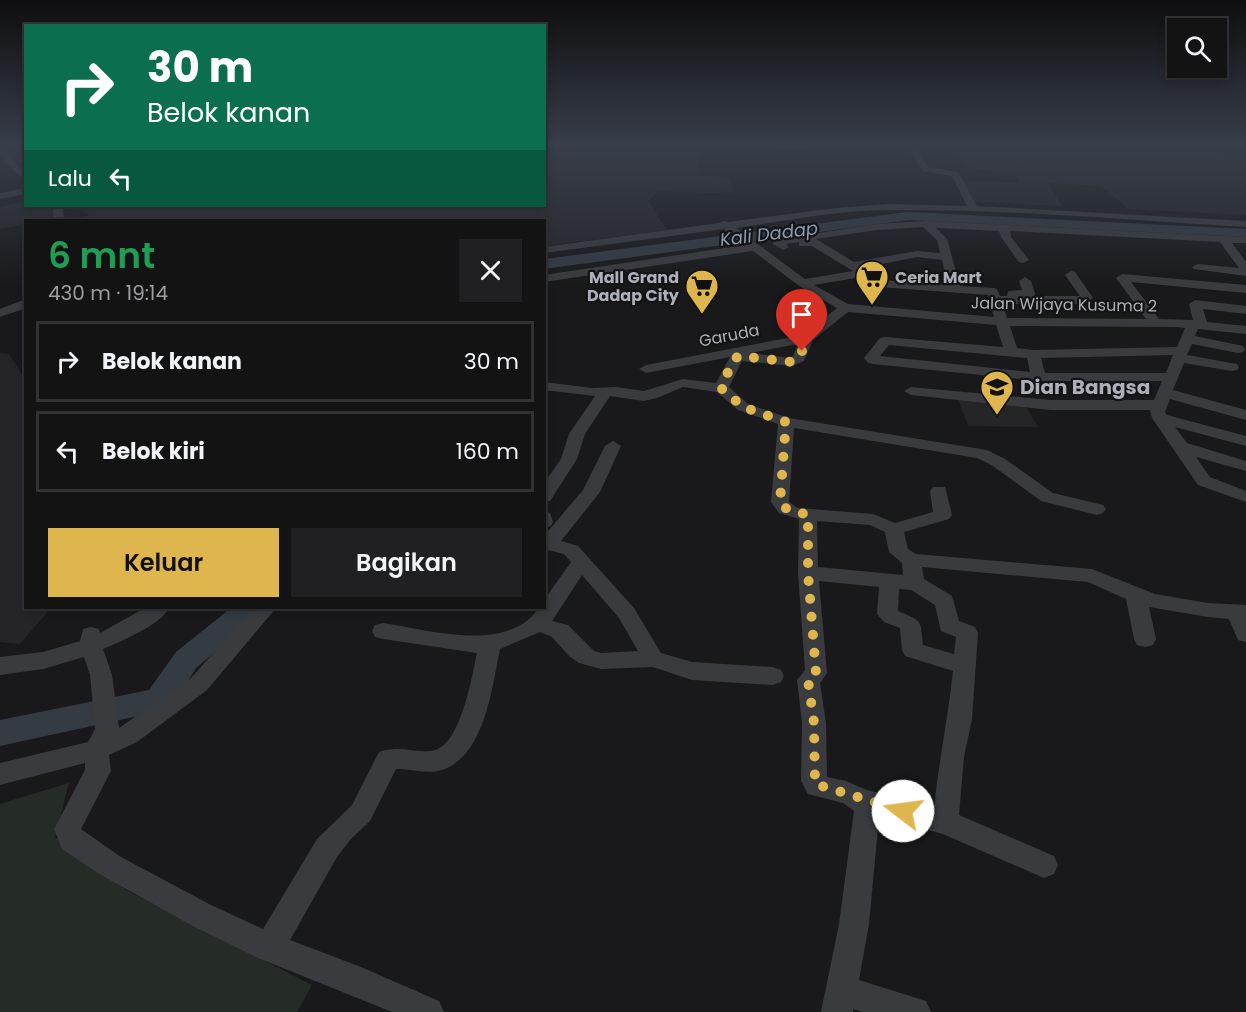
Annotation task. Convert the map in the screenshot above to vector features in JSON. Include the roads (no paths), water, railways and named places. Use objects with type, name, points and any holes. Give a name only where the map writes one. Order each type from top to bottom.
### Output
[{"type":"street","points":[[0,196],[24,191]]},
{"type":"street","points":[[964,191],[973,207]]},
{"type":"street","points":[[546,249],[870,208],[973,207],[1246,222]]},
{"type":"street","points":[[783,247],[777,242],[877,228],[928,226],[1246,240]]},
{"type":"street","points":[[546,279],[755,246],[783,247],[928,226],[942,239],[955,289]]},
{"type":"street","points":[[728,227],[803,283],[845,308]]},
{"type":"street","points":[[1004,228],[1006,237],[1023,260]]},
{"type":"street","points":[[1223,238],[1246,271]]},
{"type":"street","points":[[814,242],[883,284],[955,289],[994,296],[1085,300],[1087,296],[1071,275]]},
{"type":"street","points":[[1213,250],[1232,252]]},
{"type":"street","points":[[852,266],[917,254],[947,257]]},
{"type":"street","points":[[1198,267],[1246,271]]},
{"type":"street","points":[[803,283],[864,273]]},
{"type":"street","points":[[1155,322],[1122,278],[1246,289]]},
{"type":"street","points":[[994,296],[1029,294],[1025,281]]},
{"type":"street","points":[[994,296],[1011,352]]},
{"type":"street","points":[[0,313],[24,304]]},
{"type":"street","points":[[1246,310],[1195,304],[1189,339],[1162,406],[1181,447],[1204,481],[1217,488],[1246,497]]},
{"type":"street","name":"Jalan Wijaya Kusuma 2","points":[[845,308],[1002,322],[1155,322],[1189,339],[1246,330]]},
{"type":"street","name":"Garuda","points":[[646,369],[807,339],[845,308]]},
{"type":"street","points":[[721,388],[732,363],[738,356],[792,362],[799,358],[807,339]]},
{"type":"street","points":[[1189,339],[1232,368]]},
{"type":"street","points":[[1173,377],[1022,376],[881,363],[871,358],[885,341],[1033,354],[1189,339],[1239,349]]},
{"type":"street","points":[[1033,354],[1039,377]]},
{"type":"street","points":[[1022,376],[1030,403]]},
{"type":"street","points":[[546,386],[652,395],[674,384],[683,383],[721,388],[743,407],[786,422],[981,454],[994,459],[1046,496],[1061,502],[1097,509]]},
{"type":"street","points":[[911,391],[1058,406],[1162,406],[1246,415]]},
{"type":"street","points":[[546,493],[569,459],[578,434],[605,392]]},
{"type":"street","points":[[621,408],[630,393]]},
{"type":"street","points":[[1162,406],[1246,441]]},
{"type":"street","points":[[786,422],[780,502],[785,509],[796,513],[873,520],[894,529],[943,515],[939,490]]},
{"type":"street","points":[[613,446],[591,492],[546,531],[571,550],[627,614],[653,659]]},
{"type":"street","points":[[1181,447],[1246,466]]},
{"type":"street","points":[[808,514],[808,573],[816,673],[808,680],[814,723],[814,781],[817,786],[852,795],[860,800],[945,822],[991,840],[1044,865]]},
{"type":"street","points":[[894,529],[904,574],[887,614],[910,624],[913,650],[924,655],[964,664]]},
{"type":"street","points":[[383,631],[490,644],[539,624],[582,562]]},
{"type":"street","points":[[808,573],[1075,573],[1100,579],[1136,596],[1187,607],[1241,612],[1246,634]]},
{"type":"street","points":[[904,574],[945,601],[949,626],[966,632],[960,719],[952,757],[945,822]]},
{"type":"street","points":[[1136,596],[1145,639]]},
{"type":"street","points":[[0,664],[51,659],[91,640],[140,609]]},
{"type":"street","points":[[91,640],[119,633],[157,609]]},
{"type":"street","points":[[0,774],[102,740],[128,735],[199,684],[265,609]]},
{"type":"street","points":[[539,624],[560,631],[577,650],[587,657],[601,661],[653,659],[692,670],[773,676]]},
{"type":"street","points":[[91,640],[101,675],[102,740],[98,771],[67,829],[72,840],[111,866],[201,915],[269,947],[361,982],[428,1012]]},
{"type":"street","points":[[269,947],[327,848],[341,831],[361,813],[388,759],[430,762],[443,759],[460,745],[469,727],[490,644]]},
{"type":"street","points":[[860,800],[867,810],[854,924],[839,1001],[915,1012]]},
{"type":"waterway","name":"Kali Dadap","points":[[546,264],[908,216],[1246,233]]},
{"type":"waterway","name":"Kali Dadap","points":[[0,733],[159,700],[186,660],[248,609]]},
{"type":"place","name":"Ceria Mart","points":[[872,306]]},
{"type":"place","name":"Mall Grand Dadap City","points":[[702,315]]},
{"type":"place","name":"Dian Bangsa","points":[[997,416]]}]
